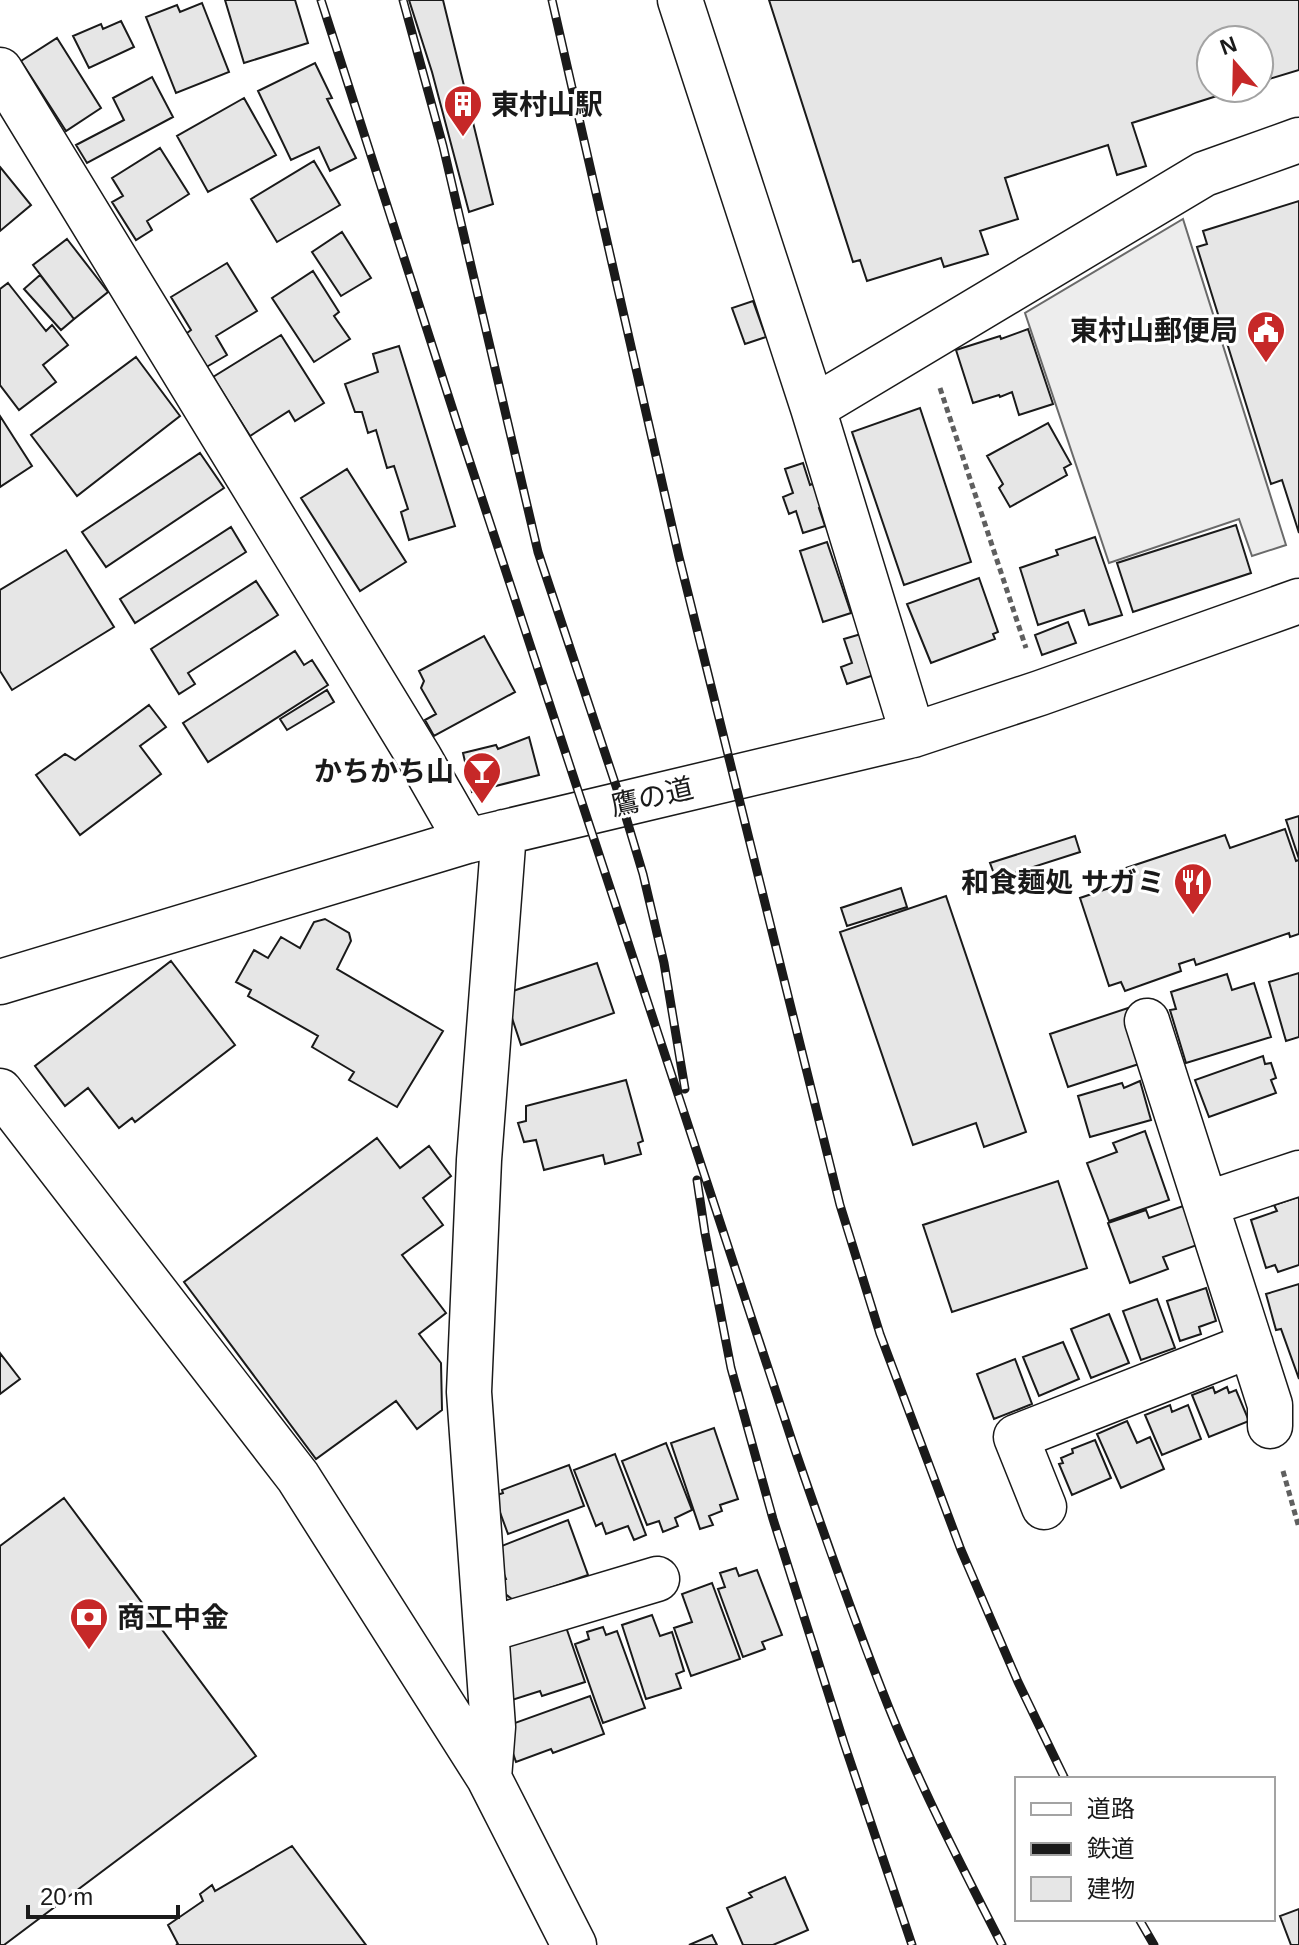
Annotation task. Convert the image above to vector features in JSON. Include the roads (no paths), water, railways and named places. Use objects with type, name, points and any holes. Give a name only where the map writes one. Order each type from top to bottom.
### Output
[{"type":"street","points":[[680,0],[813,408],[913,735]]},
{"type":"street","points":[[0,70],[394,716],[485,837],[479,1160],[469,1392],[493,1727],[489,1778]]},
{"type":"street","points":[[813,408],[1204,174],[1299,140]]},
{"type":"street","name":"鷹の道","points":[[0,982],[485,837],[913,735],[1299,601]]},
{"type":"street","points":[[1147,1021],[1270,1405],[1270,1426]]},
{"type":"street","points":[[0,1091],[298,1477],[489,1778],[574,1945]]},
{"type":"street","points":[[1206,1204],[1299,1173]]},
{"type":"street","points":[[1044,1507],[1016,1437],[1251,1345]]},
{"type":"street","points":[[486,1630],[657,1579]]},
{"type":"railway","points":[[321,0],[795,1450],[864,1644],[902,1739],[1002,1945]]},
{"type":"railway","points":[[403,0],[443,146],[538,552],[643,874],[664,963],[685,1089]]},
{"type":"railway","points":[[552,0],[679,557],[840,1205],[880,1334],[961,1550],[1018,1682],[1064,1777]]},
{"type":"railway","points":[[697,1180],[731,1368],[773,1519],[912,1945]]},
{"type":"railway","points":[[1140,1921],[1154,1945]]},
{"type":"place","name":"東村山駅","points":[[463,138]]},
{"type":"place","name":"東村山郵便局","points":[[1266,364]]},
{"type":"place","name":"かちかち山","points":[[482,805]]},
{"type":"place","name":"和食麺処 サガミ","points":[[1193,916]]},
{"type":"place","name":"商工中金","points":[[89,1651]]}]
